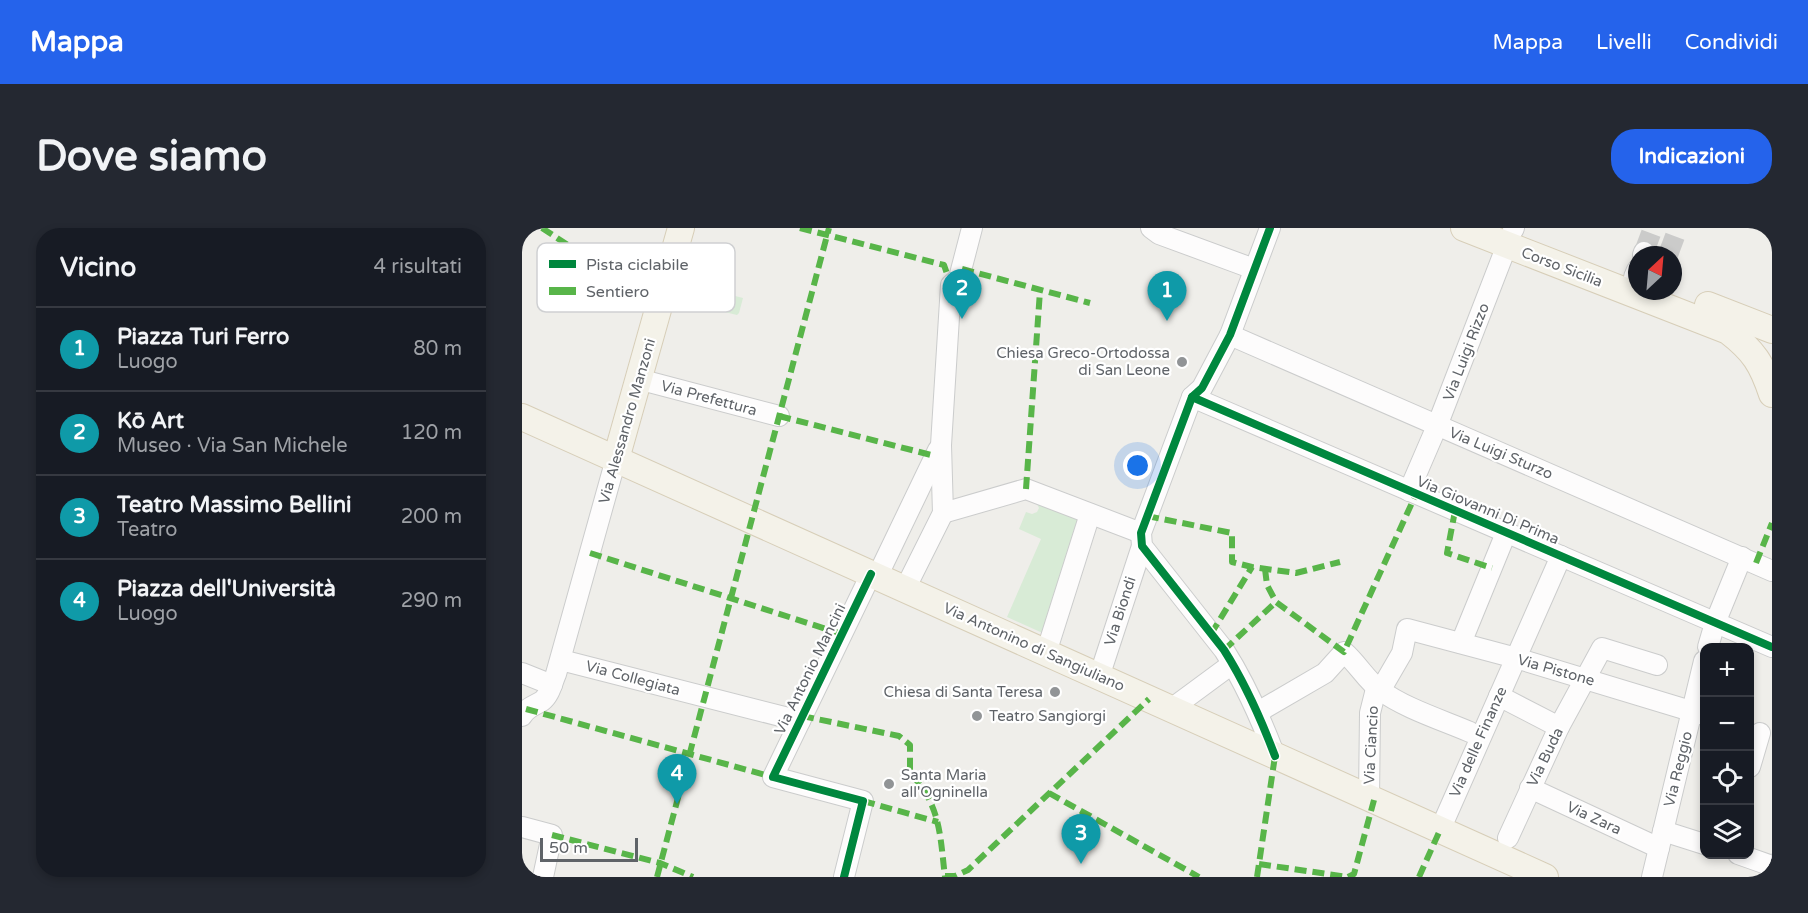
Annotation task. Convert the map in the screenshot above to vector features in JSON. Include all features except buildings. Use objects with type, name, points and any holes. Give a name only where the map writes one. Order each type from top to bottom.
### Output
[{"type":"main road","name":"Via Alessandro Manzoni","points":[[677,243],[681,228]]},
{"type":"main road","name":"Corso Sicilia","points":[[1464,228],[1511,233],[1628,263]]},
{"type":"main road","name":"Corso Sicilia","points":[[1511,233],[1731,324]]},
{"type":"main road","points":[[1682,297],[1731,324],[1772,330]]},
{"type":"main road","name":"Via Alessandro Manzoni","points":[[616,459],[657,312]]},
{"type":"main road","points":[[1731,324],[1739,339],[1767,363],[1772,394]]},
{"type":"main road","name":"Via Antonino di Sangiuliano","points":[[522,417],[1545,877]]},
{"type":"street","points":[[905,589],[945,514],[941,445],[956,277],[972,228]]},
{"type":"street","points":[[1151,228],[1159,234],[1254,269]]},
{"type":"street","name":"Via Biondi","points":[[1099,677],[1142,539],[1192,397],[1202,388],[1230,335],[1270,228]]},
{"type":"street","name":"Via Luigi Rizzo","points":[[1410,491],[1511,233]]},
{"type":"street","name":"Via Luigi Sturzo","points":[[1230,335],[1772,570]]},
{"type":"street","name":"Via Prefettura","points":[[638,379],[779,416]]},
{"type":"street","name":"Via Giovanni Di Prima","points":[[1192,397],[1772,647]]},
{"type":"street","name":"Via Antonio Mancini","points":[[844,877],[863,801],[773,777],[941,445]]},
{"type":"street","name":"Via Alessandro Manzoni","points":[[556,673],[616,459]]},
{"type":"street","points":[[911,507],[945,514],[1026,489],[1090,514],[1142,539],[1232,664],[1258,712],[1275,756]]},
{"type":"street","points":[[1046,653],[1090,514]]},
{"type":"street","points":[[1461,643],[1506,533]]},
{"type":"street","name":"Via delle Finanze","points":[[1440,830],[1561,556]]},
{"type":"street","points":[[1709,643],[1715,623],[1742,557]]},
{"type":"street","name":"Via Pistone","points":[[1407,629],[1586,678],[1698,713]]},
{"type":"street","name":"Via Ciancio","points":[[1369,798],[1370,713],[1375,693],[1384,684],[1402,653],[1407,629]]},
{"type":"street","name":"Via Buda","points":[[1508,838],[1559,727],[1602,648],[1657,665]]},
{"type":"street","points":[[1258,712],[1325,673],[1344,652],[1379,690],[1407,705],[1470,732]]},
{"type":"street","points":[[1171,709],[1232,664]]},
{"type":"street","name":"Via Collegiata","points":[[523,673],[556,673],[705,697],[800,721]]},
{"type":"street","points":[[522,715],[526,709],[543,701],[548,695],[556,673]]},
{"type":"street","points":[[1499,696],[1559,727]]},
{"type":"street","name":"Via Reggio","points":[[1652,877],[1698,713],[1700,696]]},
{"type":"street","points":[[1754,753],[1761,733]]},
{"type":"street","name":"Via Zara","points":[[1530,788],[1661,839],[1700,844]]},
{"type":"street","points":[[522,827],[552,835],[543,877]]},
{"type":"street","points":[[1750,859],[1772,866]]},
{"type":"green space","points":[[735,296],[743,298],[737,315],[725,312],[735,312]]},
{"type":"green space","points":[[1036,502],[1082,520],[1047,635],[1007,617],[1041,539],[1019,529],[1026,512],[1032,514],[1037,512],[1039,508]]},
{"type":"tunnel","points":[[1646,246],[1653,228]]},
{"type":"tunnel","points":[[1671,246],[1678,228]]},
{"type":"marked path","points":[[542,228],[565,243]]},
{"type":"marked path","points":[[800,228],[944,265],[951,285]]},
{"type":"marked path","points":[[657,877],[829,228]]},
{"type":"marked path","points":[[962,269],[1090,303]]},
{"type":"marked path","points":[[1026,489],[1040,291]]},
{"type":"marked path","points":[[779,416],[935,456]]},
{"type":"marked path","points":[[1265,569],[1267,585],[1276,602],[1344,652],[1416,494]]},
{"type":"marked path","points":[[1455,511],[1447,553],[1492,568]]},
{"type":"marked path","points":[[1147,516],[1232,533],[1232,562],[1252,567],[1296,573],[1340,562]]},
{"type":"marked path","points":[[1756,563],[1772,523]]},
{"type":"marked path","points":[[590,553],[842,634]]},
{"type":"marked path","points":[[1211,634],[1252,567]]},
{"type":"marked path","points":[[1224,650],[1276,602]]},
{"type":"marked path","points":[[945,876],[955,876],[968,870],[1149,699]]},
{"type":"marked path","points":[[526,709],[773,777]]},
{"type":"marked path","points":[[802,716],[899,736],[910,745],[910,773],[928,797],[933,809],[940,835],[945,877]]},
{"type":"marked path","points":[[1257,877],[1275,756]]},
{"type":"marked path","points":[[1049,793],[1199,877]]},
{"type":"marked path","points":[[1348,877],[1354,874],[1374,800]]},
{"type":"marked path","points":[[863,801],[938,822]]},
{"type":"marked path","points":[[1419,877],[1440,830]]},
{"type":"marked path","points":[[552,835],[660,863],[693,877]]},
{"type":"marked path","points":[[1259,864],[1348,877]]},
{"type":"cycle path","points":[[1270,228],[1230,335],[1202,388],[1192,397],[1141,533],[1142,546],[1232,663],[1252,701],[1275,756]]},
{"type":"cycle path","points":[[1192,397],[1772,647]]},
{"type":"cycle path","points":[[844,877],[863,801],[773,777],[871,574]]},
{"type":"place","name":"Kō Art","points":[[962,319]]},
{"type":"place","name":"Piazza Turi Ferro","points":[[1167,321]]},
{"type":"place","name":"Chiesa Greco-Ortodossa di San Leone","points":[[1182,362]]},
{"type":"place","name":"Chiesa di Santa Teresa","points":[[1055,692]]},
{"type":"place","name":"Teatro Sangiorgi","points":[[977,716]]},
{"type":"place","name":"Santa Maria all'Ogninella","points":[[889,784]]},
{"type":"place","name":"Piazza dell'Università","points":[[677,804]]},
{"type":"place","name":"Teatro Massimo Bellini","points":[[1081,864]]}]
